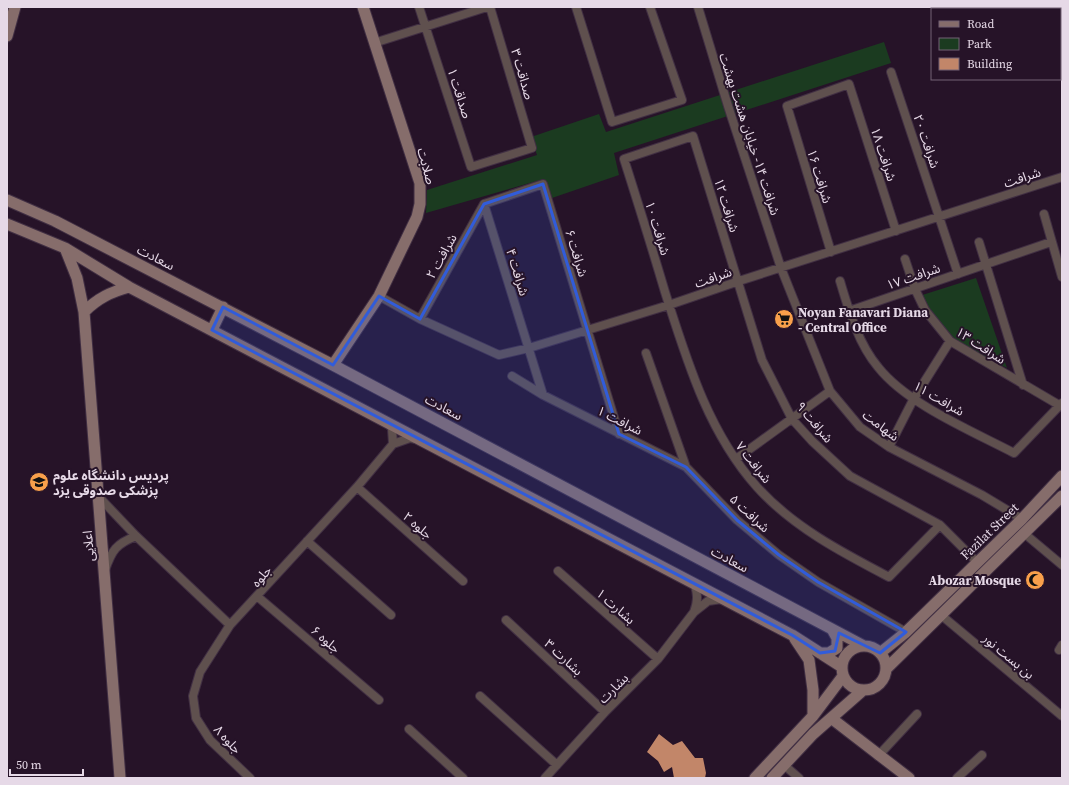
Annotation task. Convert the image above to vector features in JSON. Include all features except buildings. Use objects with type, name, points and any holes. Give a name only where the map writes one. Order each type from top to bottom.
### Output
[{"type":"street","points":[[7,36],[15,7]]},
{"type":"street","name":"صلابت","points":[[333,364],[379,296],[417,217],[420,197],[420,184],[363,7]]},
{"type":"street","name":"صداقت ۱","points":[[419,7],[471,167]]},
{"type":"street","points":[[374,43],[488,7]]},
{"type":"street","name":"صداقت ۳","points":[[471,167],[532,148],[488,7]]},
{"type":"street","points":[[576,7],[612,122],[682,100],[650,7]]},
{"type":"street","name":"شرافت ۱۴- خیابان هشت بهشت","points":[[698,7],[728,106],[781,268]]},
{"type":"street","name":"شرافت ۲۰","points":[[891,72],[958,274]]},
{"type":"street","name":"شرافت ۱۶","points":[[830,252],[787,106],[849,84]]},
{"type":"street","name":"شرافت ۱۸","points":[[849,84],[896,231]]},
{"type":"street","name":"شرافت ۱۲","points":[[624,159],[693,136],[739,280]]},
{"type":"street","name":"شرافت ۱۰","points":[[624,159],[670,305]]},
{"type":"street","name":"شرافت","points":[[379,296],[420,319],[499,356],[670,305],[739,280],[781,268],[1062,177]]},
{"type":"street","name":"شرافت ۶","points":[[484,204],[543,184],[619,434]]},
{"type":"street","name":"سعادت","points":[[7,200],[55,221],[333,364],[864,646]]},
{"type":"street","name":"شرافت ۲","points":[[420,319],[484,204]]},
{"type":"street","name":"شرافت ۴","points":[[484,204],[529,348]]},
{"type":"street","points":[[1044,214],[1062,277]]},
{"type":"street","points":[[7,224],[65,248],[129,287],[792,635],[820,653],[842,672],[849,685],[862,691]]},
{"type":"street","points":[[979,242],[1023,385]]},
{"type":"street","name":"شرافت ۱۷","points":[[849,311],[1051,242]]},
{"type":"street","name":"اعلایی","points":[[65,248],[77,278],[84,312],[120,778]]},
{"type":"street","name":"شرافت ۱۳","points":[[905,259],[915,289],[925,310],[950,341],[1023,385],[1060,404]]},
{"type":"street","name":"شهامت","points":[[781,268],[830,391],[860,427],[889,447],[982,495],[1022,519]]},
{"type":"street","name":"شرافت ۹","points":[[739,280],[762,360],[792,419],[812,441],[850,476],[940,525],[977,562]]},
{"type":"street","name":"شرافت ۱۱","points":[[840,281],[849,311],[861,341],[878,368],[913,400],[1014,453],[1060,404]]},
{"type":"street","points":[[84,312],[93,302],[108,293],[129,287]]},
{"type":"street","name":"شرافت ۷","points":[[670,305],[693,375],[710,417],[722,440],[758,488],[796,523],[852,558],[889,577],[940,525]]},
{"type":"street","points":[[212,330],[223,307]]},
{"type":"street","points":[[889,447],[913,400],[950,341]]},
{"type":"street","points":[[529,348],[543,395]]},
{"type":"street","name":"شرافت ۵","points":[[646,353],[686,467],[737,520],[779,555],[818,582],[906,632]]},
{"type":"street","name":"شرافت ۱","points":[[512,376],[543,395],[686,467]]},
{"type":"street","points":[[736,458],[830,391]]},
{"type":"street","points":[[389,423],[392,429],[393,444],[410,438],[420,440]]},
{"type":"street","name":"جلوه","points":[[230,625],[258,597],[357,487],[393,444]]},
{"type":"street","name":"Fazilat Street","points":[[880,653],[906,632],[1022,519],[1062,476]]},
{"type":"street","name":"جلوه ۲","points":[[357,487],[464,581]]},
{"type":"street","points":[[98,496],[136,536],[230,625]]},
{"type":"street","name":"Fazilat Street","points":[[887,668],[1060,501]]},
{"type":"street","points":[[1025,534],[1062,565]]},
{"type":"street","points":[[104,571],[111,553],[121,542],[136,536]]},
{"type":"street","points":[[307,541],[391,615]]},
{"type":"street","name":"بشارت ۱","points":[[558,571],[658,659]]},
{"type":"street","points":[[694,583],[698,602],[694,612]]},
{"type":"street","name":"جلوه ۶","points":[[258,597],[379,700]]},
{"type":"street","points":[[694,612],[708,601],[720,598],[728,601]]},
{"type":"street","name":"بشارت","points":[[546,778],[605,712],[658,659],[694,612]]},
{"type":"street","name":"بن بست نور","points":[[941,615],[1062,716]]},
{"type":"street","name":"بشارت ۳","points":[[506,620],[605,712]]},
{"type":"street","name":"جلوه ۸","points":[[230,625],[200,672],[193,696],[196,718],[210,740],[250,778]]},
{"type":"street","points":[[820,653],[830,653],[838,648],[837,638],[832,629]]},
{"type":"street","points":[[792,635],[809,660],[813,690],[813,716]]},
{"type":"street","points":[[755,778],[813,716],[842,672],[846,655],[857,647],[864,646],[873,648],[880,653],[887,668],[886,674],[879,685],[873,689],[862,691],[813,734],[772,778]]},
{"type":"street","points":[[480,696],[557,765]]},
{"type":"street","points":[[878,756],[917,714]]},
{"type":"street","points":[[831,718],[878,756],[909,778]]},
{"type":"street","points":[[409,729],[463,778]]},
{"type":"street","points":[[957,778],[982,755]]},
{"type":"street","points":[[784,766],[799,778]]},
{"type":"highlighted area","points":[[543,184],[619,434],[686,467],[737,520],[779,555],[818,582],[906,632],[880,653],[839,633],[835,651],[820,653],[792,635],[212,330],[223,307],[333,365],[379,296],[420,319],[484,204]]},
{"type":"green space","points":[[884,42],[891,63],[614,153],[619,175],[552,198],[544,179],[426,213],[427,190],[537,155],[531,137],[599,114],[606,132]]},
{"type":"green space","points":[[976,278],[1007,368],[953,340],[916,297]]},
{"type":"place","name":"Noyan Fanavari Diana - Central Office","points":[[784,319]]},
{"type":"place","name":"پردیس دانشگاه علوم پزشکی صدوقی یزد","points":[[39,482]]},
{"type":"place","name":"Abozar Mosque","points":[[1035,580]]}]
